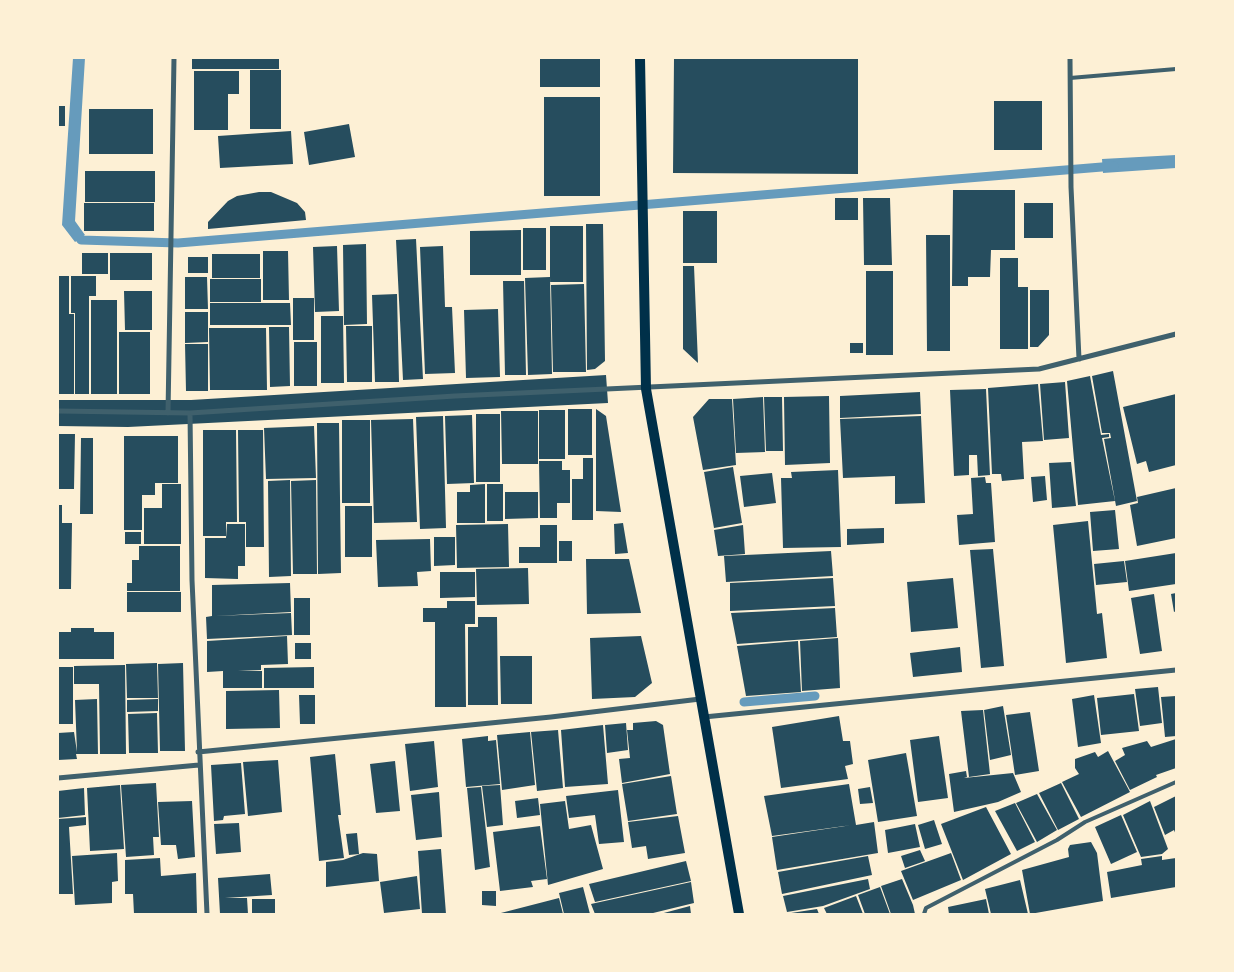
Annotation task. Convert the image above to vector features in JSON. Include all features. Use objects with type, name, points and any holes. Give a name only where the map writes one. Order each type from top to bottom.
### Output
[{"type":"main road","points":[[640,58],[646,389],[739,914]]},
{"type":"street","points":[[168,413],[174,58]]},
{"type":"street","points":[[1070,58],[1071,187],[1080,359]]},
{"type":"street","points":[[58,411],[190,413],[454,396],[646,389],[1039,369],[1176,334]]},
{"type":"street","points":[[190,413],[192,580],[198,752],[207,914]]},
{"type":"street","points":[[704,717],[1176,670]]},
{"type":"street","points":[[198,752],[551,717],[700,699]]},
{"type":"street","points":[[58,778],[199,765]]},
{"type":"lane","points":[[1070,78],[1176,69]]},
{"type":"lane","points":[[924,914],[926,908],[1056,840],[1085,822],[1176,782]]},
{"type":"water","points":[[73,58],[85,58],[75,221],[85,235],[75,242],[62,225]]},
{"type":"water","points":[[1176,155],[1176,168],[1103,173],[1102,159]]},
{"type":"building","points":[[192,58],[279,58],[279,69],[192,69]]},
{"type":"building","points":[[540,58],[600,58],[600,87],[540,87]]},
{"type":"building","points":[[674,58],[858,58],[858,174],[673,173]]},
{"type":"building","points":[[250,70],[281,70],[281,129],[250,129]]},
{"type":"building","points":[[194,71],[239,71],[239,94],[228,94],[228,130],[194,130]]},
{"type":"building","points":[[544,97],[600,97],[600,196],[544,196]]},
{"type":"building","points":[[994,101],[1042,101],[1042,150],[994,150]]},
{"type":"building","points":[[58,106],[65,106],[65,126],[58,126]]},
{"type":"building","points":[[89,109],[153,109],[153,154],[89,154]]},
{"type":"building","points":[[349,124],[355,157],[309,165],[304,132]]},
{"type":"building","points":[[291,131],[293,164],[220,168],[218,136]]},
{"type":"building","points":[[85,171],[155,171],[155,202],[85,202]]},
{"type":"building","points":[[953,190],[1015,190],[1015,250],[991,250],[990,277],[968,277],[968,286],[952,286]]},
{"type":"building","points":[[271,192],[297,203],[305,212],[306,220],[208,229],[208,222],[228,201],[237,196]]},
{"type":"building","points":[[835,198],[858,198],[858,220],[835,220]]},
{"type":"building","points":[[863,198],[890,198],[892,265],[864,265]]},
{"type":"building","points":[[84,203],[154,203],[154,231],[84,231]]},
{"type":"building","points":[[1024,203],[1053,203],[1053,238],[1024,238]]},
{"type":"building","points":[[683,211],[717,211],[717,263],[683,263]]},
{"type":"building","points":[[586,224],[603,224],[605,361],[595,369],[587,370]]},
{"type":"building","points":[[550,226],[583,226],[583,282],[550,282]]},
{"type":"building","points":[[523,228],[546,228],[546,270],[523,270]]},
{"type":"building","points":[[521,230],[521,275],[470,275],[470,231]]},
{"type":"building","points":[[926,235],[950,235],[950,351],[927,351]]},
{"type":"building","points":[[416,239],[423,379],[403,380],[396,240]]},
{"type":"building","points":[[366,244],[367,324],[344,325],[343,245]]},
{"type":"building","points":[[337,246],[339,311],[315,312],[313,247]]},
{"type":"building","points":[[443,246],[445,307],[452,307],[455,373],[425,374],[420,247]]},
{"type":"building","points":[[263,251],[288,251],[289,300],[263,300]]},
{"type":"building","points":[[82,253],[108,253],[108,274],[82,274]]},
{"type":"building","points":[[110,253],[152,253],[152,280],[110,280]]},
{"type":"building","points":[[212,254],[260,254],[260,278],[212,278]]},
{"type":"building","points":[[188,257],[208,257],[208,273],[188,273]]},
{"type":"building","points":[[1000,258],[1018,258],[1018,287],[1028,287],[1028,349],[1000,349]]},
{"type":"building","points":[[683,266],[694,266],[698,363],[683,349]]},
{"type":"building","points":[[866,271],[893,271],[893,355],[866,355]]},
{"type":"building","points":[[58,276],[69,276],[69,314],[74,314],[74,394],[58,394]]},
{"type":"building","points":[[71,276],[96,276],[96,296],[89,296],[89,394],[75,394],[75,313],[71,313]]},
{"type":"building","points":[[185,277],[207,277],[208,309],[185,309]]},
{"type":"building","points":[[550,277],[552,374],[528,375],[525,278]]},
{"type":"building","points":[[210,279],[261,279],[261,302],[210,302]]},
{"type":"building","points":[[503,281],[524,281],[526,375],[505,375]]},
{"type":"building","points":[[584,284],[586,372],[553,372],[551,285]]},
{"type":"building","points":[[1030,290],[1049,290],[1049,335],[1038,347],[1030,347]]},
{"type":"building","points":[[124,291],[152,291],[152,330],[125,330]]},
{"type":"building","points":[[397,294],[399,382],[375,382],[372,295]]},
{"type":"building","points":[[293,298],[314,298],[314,340],[293,340]]},
{"type":"building","points":[[91,300],[117,300],[117,394],[91,394]]},
{"type":"building","points":[[210,303],[290,303],[291,325],[210,325]]},
{"type":"building","points":[[498,309],[500,377],[466,378],[464,310]]},
{"type":"building","points":[[185,312],[208,312],[208,342],[185,343]]},
{"type":"building","points":[[321,316],[343,316],[344,383],[321,383]]},
{"type":"building","points":[[346,326],[372,326],[372,382],[347,382]]},
{"type":"building","points":[[269,327],[289,327],[290,386],[270,387]]},
{"type":"building","points":[[209,328],[266,328],[267,390],[210,390]]},
{"type":"building","points":[[119,332],[150,332],[150,394],[119,394]]},
{"type":"building","points":[[294,342],[317,342],[317,386],[294,386]]},
{"type":"building","points":[[850,343],[863,343],[863,353],[850,353]]},
{"type":"building","points":[[185,344],[208,344],[208,391],[186,391]]},
{"type":"building","points":[[1113,371],[1137,501],[1116,506],[1104,439],[1111,438],[1110,433],[1102,433],[1092,376]]},
{"type":"building","points":[[606,375],[608,403],[128,427],[58,426],[58,400],[191,400]]},
{"type":"building","points":[[1090,376],[1101,435],[1109,434],[1109,437],[1102,438],[1115,501],[1078,505],[1067,381]]},
{"type":"building","points":[[1065,382],[1069,438],[1044,440],[1040,384]]},
{"type":"building","points":[[1038,384],[1043,441],[1022,442],[1024,479],[1002,481],[1001,474],[992,474],[988,388]]},
{"type":"building","points":[[986,389],[990,475],[978,476],[977,455],[969,455],[969,475],[954,476],[950,390]]},
{"type":"building","points":[[920,392],[921,414],[840,418],[840,396]]},
{"type":"building","points":[[1176,394],[1176,465],[1149,472],[1146,461],[1137,464],[1123,407]]},
{"type":"building","points":[[829,396],[830,463],[785,465],[784,397]]},
{"type":"building","points":[[763,397],[765,452],[736,453],[733,399]]},
{"type":"building","points":[[764,397],[782,397],[783,451],[766,451]]},
{"type":"building","points":[[709,399],[732,399],[736,465],[703,470],[693,417]]},
{"type":"building","points":[[568,409],[592,409],[592,455],[568,455]]},
{"type":"building","points":[[596,409],[606,416],[621,512],[596,511]]},
{"type":"building","points":[[539,410],[565,410],[565,459],[539,459]]},
{"type":"building","points":[[501,411],[538,411],[538,464],[502,464]]},
{"type":"building","points":[[476,414],[500,414],[500,482],[476,482]]},
{"type":"building","points":[[472,415],[474,483],[447,484],[445,416]]},
{"type":"building","points":[[443,416],[446,528],[420,529],[416,417]]},
{"type":"building","points":[[921,416],[925,503],[895,504],[895,476],[843,478],[840,419]]},
{"type":"building","points":[[413,419],[417,522],[374,523],[371,420]]},
{"type":"building","points":[[342,420],[370,420],[370,503],[342,503]]},
{"type":"building","points":[[317,423],[339,423],[341,573],[318,574]]},
{"type":"building","points":[[314,426],[316,478],[266,479],[264,428]]},
{"type":"building","points":[[203,430],[236,430],[237,522],[226,522],[226,536],[203,536]]},
{"type":"building","points":[[238,430],[263,430],[264,547],[246,547],[246,522],[239,522]]},
{"type":"building","points":[[58,434],[75,434],[74,489],[58,489]]},
{"type":"building","points":[[124,436],[178,436],[178,483],[155,483],[155,495],[142,495],[142,530],[124,530]]},
{"type":"building","points":[[81,438],[93,438],[93,514],[80,514]]},
{"type":"building","points":[[583,458],[593,458],[593,520],[572,520],[572,479],[583,479]]},
{"type":"building","points":[[539,461],[562,461],[562,470],[570,470],[570,503],[557,503],[557,518],[540,518]]},
{"type":"building","points":[[1071,462],[1076,506],[1052,508],[1049,463]]},
{"type":"building","points":[[733,467],[742,523],[714,528],[704,472]]},
{"type":"building","points":[[838,470],[841,547],[783,548],[781,478],[792,478],[791,472]]},
{"type":"building","points":[[772,473],[776,503],[744,507],[740,476]]},
{"type":"building","points":[[1045,476],[1047,500],[1033,502],[1031,477]]},
{"type":"building","points":[[985,477],[986,483],[991,483],[995,542],[959,545],[957,515],[973,514],[971,478]]},
{"type":"building","points":[[290,480],[291,576],[269,577],[268,481]]},
{"type":"building","points":[[316,480],[317,574],[293,574],[291,481]]},
{"type":"building","points":[[162,484],[181,484],[181,544],[144,544],[144,508],[162,508]]},
{"type":"building","points":[[485,484],[485,523],[457,523],[457,492],[470,492],[470,485]]},
{"type":"building","points":[[487,484],[503,484],[503,521],[487,521]]},
{"type":"building","points":[[1176,488],[1176,538],[1137,546],[1130,505],[1138,503],[1137,497]]},
{"type":"building","points":[[505,492],[538,492],[538,518],[505,519]]},
{"type":"building","points":[[58,505],[62,505],[62,523],[72,523],[71,589],[58,589]]},
{"type":"building","points":[[345,506],[372,506],[372,557],[345,557]]},
{"type":"building","points":[[1115,510],[1119,549],[1093,551],[1090,512]]},
{"type":"building","points":[[1088,521],[1097,614],[1102,613],[1107,658],[1066,663],[1053,525]]},
{"type":"building","points":[[623,523],[628,553],[615,554],[614,524]]},
{"type":"building","points":[[227,524],[245,524],[245,566],[238,566],[238,579],[205,578],[205,538],[226,538]]},
{"type":"building","points":[[508,524],[509,567],[457,568],[456,525]]},
{"type":"building","points":[[540,525],[557,525],[557,563],[519,563],[519,547],[540,547]]},
{"type":"building","points":[[743,525],[745,554],[718,556],[714,530]]},
{"type":"building","points":[[884,528],[884,543],[847,545],[847,529]]},
{"type":"building","points":[[125,532],[141,532],[141,544],[125,544]]},
{"type":"building","points":[[434,537],[455,537],[455,565],[434,566]]},
{"type":"building","points":[[430,539],[431,571],[417,572],[418,586],[378,587],[376,540]]},
{"type":"building","points":[[559,541],[572,541],[572,561],[559,561]]},
{"type":"building","points":[[139,546],[180,546],[180,591],[127,591],[127,583],[132,583],[132,560],[139,560]]},
{"type":"building","points":[[993,549],[1004,666],[981,668],[970,550]]},
{"type":"building","points":[[831,551],[833,576],[726,582],[724,556]]},
{"type":"building","points":[[1176,553],[1176,584],[1129,591],[1125,561]]},
{"type":"building","points":[[586,559],[629,559],[641,613],[587,614]]},
{"type":"building","points":[[1124,561],[1127,582],[1096,585],[1094,564]]},
{"type":"building","points":[[528,568],[529,604],[477,605],[476,569]]},
{"type":"building","points":[[440,572],[475,572],[475,597],[440,598]]},
{"type":"building","points":[[833,578],[835,606],[730,611],[730,583]]},
{"type":"building","points":[[953,578],[958,628],[911,632],[907,582]]},
{"type":"building","points":[[290,583],[291,612],[215,616],[291,613],[292,635],[207,639],[206,617],[212,616],[212,585]]},
{"type":"building","points":[[127,592],[181,592],[181,612],[127,612]]},
{"type":"building","points":[[1176,593],[1176,611],[1174,612],[1171,594]]},
{"type":"building","points":[[1154,594],[1162,651],[1140,654],[1131,598]]},
{"type":"building","points":[[294,598],[310,598],[310,635],[294,635]]},
{"type":"building","points":[[447,601],[475,601],[475,624],[465,624],[466,707],[435,707],[435,622],[423,622],[423,608],[447,608]]},
{"type":"building","points":[[835,608],[837,637],[737,644],[731,613]]},
{"type":"building","points":[[478,617],[497,617],[498,705],[468,705],[468,627],[478,627]]},
{"type":"building","points":[[71,628],[94,628],[94,632],[114,632],[114,659],[58,659],[58,632],[71,632]]},
{"type":"building","points":[[287,636],[288,664],[261,665],[261,670],[238,671],[262,671],[262,688],[223,688],[223,671],[207,672],[207,641]]},
{"type":"building","points":[[641,636],[652,683],[635,697],[592,699],[590,638]]},
{"type":"building","points":[[838,638],[840,688],[802,691],[800,641]]},
{"type":"building","points":[[798,641],[801,692],[746,696],[737,646]]},
{"type":"building","points":[[295,643],[311,643],[311,659],[295,659]]},
{"type":"building","points":[[960,647],[962,672],[913,677],[910,653]]},
{"type":"building","points":[[500,656],[532,656],[532,704],[501,704]]},
{"type":"building","points":[[157,663],[158,698],[127,698],[126,664]]},
{"type":"building","points":[[183,663],[185,751],[160,751],[158,664]]},
{"type":"building","points":[[125,665],[126,754],[100,754],[99,684],[74,684],[74,666]]},
{"type":"building","points":[[58,667],[73,667],[73,724],[59,724]]},
{"type":"building","points":[[314,667],[314,688],[264,688],[264,668]]},
{"type":"building","points":[[1158,687],[1162,723],[1140,726],[1135,689]]},
{"type":"building","points":[[279,690],[280,728],[226,729],[226,691]]},
{"type":"building","points":[[1134,694],[1139,731],[1101,735],[1097,698]]},
{"type":"building","points":[[299,695],[315,695],[315,724],[300,724]]},
{"type":"building","points":[[1094,695],[1101,743],[1078,747],[1072,699]]},
{"type":"building","points":[[1176,696],[1176,736],[1165,737],[1161,697]]},
{"type":"building","points":[[97,699],[98,754],[76,754],[77,759],[58,760],[58,733],[74,732],[77,752],[75,700]]},
{"type":"building","points":[[158,699],[158,711],[127,712],[127,700]]},
{"type":"building","points":[[1003,706],[1011,755],[990,760],[984,710]]},
{"type":"building","points":[[983,710],[990,774],[969,777],[961,711]]},
{"type":"building","points":[[1030,712],[1039,771],[1015,775],[1006,715]]},
{"type":"building","points":[[157,713],[158,753],[129,753],[128,714]]},
{"type":"building","points":[[839,716],[843,741],[850,741],[853,764],[845,766],[848,779],[781,788],[772,727]]},
{"type":"building","points":[[656,721],[663,725],[670,774],[622,783],[619,759],[630,758],[627,730],[633,730],[633,723]]},
{"type":"building","points":[[626,723],[628,750],[607,753],[605,725]]},
{"type":"building","points":[[603,725],[608,784],[565,787],[561,730]]},
{"type":"building","points":[[558,730],[563,788],[537,791],[531,732]]},
{"type":"building","points":[[530,732],[535,785],[502,790],[497,735]]},
{"type":"building","points":[[488,736],[488,741],[496,740],[500,784],[466,787],[462,739]]},
{"type":"building","points":[[939,736],[948,798],[918,802],[910,740]]},
{"type":"building","points":[[1176,739],[1176,768],[1156,775],[1157,777],[1130,790],[1115,761],[1125,755],[1122,748],[1147,741],[1151,747]]},
{"type":"building","points":[[434,741],[438,787],[410,791],[405,744]]},
{"type":"building","points":[[1108,751],[1130,792],[1081,817],[1062,782],[1079,774],[1075,768],[1075,759],[1095,752],[1098,757]]},
{"type":"building","points":[[906,753],[917,816],[878,822],[868,760]]},
{"type":"building","points":[[335,754],[341,815],[338,815],[344,858],[319,861],[310,757]]},
{"type":"building","points":[[278,760],[282,812],[248,816],[243,762]]},
{"type":"building","points":[[395,761],[400,811],[376,813],[370,764]]},
{"type":"building","points":[[241,763],[245,814],[224,816],[223,820],[214,821],[211,765]]},
{"type":"building","points":[[966,771],[967,777],[964,778],[1013,773],[1021,792],[998,802],[954,812],[949,774]]},
{"type":"building","points":[[671,776],[677,814],[628,821],[622,784]]},
{"type":"building","points":[[156,783],[159,837],[153,837],[154,855],[126,857],[121,785]]},
{"type":"building","points":[[1061,783],[1079,819],[1058,830],[1039,793]]},
{"type":"building","points":[[849,784],[856,825],[874,822],[878,853],[777,870],[772,837],[852,825],[772,836],[764,796]]},
{"type":"building","points":[[120,785],[124,849],[90,851],[87,788]]},
{"type":"building","points":[[500,785],[503,825],[487,827],[482,786]]},
{"type":"building","points":[[481,787],[490,867],[475,870],[467,788]]},
{"type":"building","points":[[870,787],[873,803],[860,804],[858,789]]},
{"type":"building","points":[[84,788],[85,815],[58,818],[58,791]]},
{"type":"building","points":[[618,790],[624,842],[599,844],[595,815],[569,818],[566,796]]},
{"type":"building","points":[[439,792],[442,837],[416,840],[411,795]]},
{"type":"building","points":[[1037,794],[1057,830],[1037,842],[1016,803]]},
{"type":"building","points":[[1176,796],[1176,835],[1174,830],[1165,835],[1154,807]]},
{"type":"building","points":[[538,798],[540,815],[517,818],[515,801]]},
{"type":"building","points":[[192,801],[195,857],[178,859],[176,845],[161,845],[158,802]]},
{"type":"building","points":[[565,801],[569,829],[591,825],[603,869],[548,885],[540,804]]},
{"type":"building","points":[[1150,801],[1168,849],[1162,854],[1141,857],[1123,815]]},
{"type":"building","points":[[1015,803],[1035,842],[1017,851],[995,811]]},
{"type":"building","points":[[986,807],[1011,854],[963,880],[941,824]]},
{"type":"building","points":[[1121,815],[1137,852],[1111,864],[1095,827]]},
{"type":"building","points":[[678,816],[685,853],[648,859],[646,846],[632,848],[628,822]]},
{"type":"building","points":[[86,817],[86,825],[69,827],[73,894],[58,894],[58,819]]},
{"type":"building","points":[[934,820],[942,844],[925,849],[918,825]]},
{"type":"building","points":[[239,823],[241,852],[216,854],[214,824]]},
{"type":"building","points":[[915,824],[920,847],[888,853],[885,830]]},
{"type":"building","points":[[540,826],[547,879],[531,881],[533,887],[500,891],[493,832]]},
{"type":"building","points":[[357,833],[359,854],[349,855],[346,834]]},
{"type":"building","points":[[1091,842],[1097,853],[1103,901],[1030,914],[1022,870],[1069,857],[1068,849],[1070,845]]},
{"type":"building","points":[[441,849],[446,914],[422,914],[418,851]]},
{"type":"building","points":[[920,850],[925,861],[905,868],[901,856]]},
{"type":"building","points":[[117,853],[118,881],[112,882],[112,903],[75,905],[72,856]]},
{"type":"building","points":[[363,853],[377,854],[379,881],[326,887],[326,862],[343,860]]},
{"type":"building","points":[[951,853],[961,880],[913,900],[901,871]]},
{"type":"building","points":[[868,856],[872,875],[782,894],[778,872]]},
{"type":"building","points":[[1162,856],[1162,860],[1176,858],[1176,887],[1111,898],[1107,872],[1142,865],[1141,859]]},
{"type":"building","points":[[160,858],[161,876],[196,873],[197,914],[134,914],[133,894],[125,894],[125,860]]},
{"type":"building","points":[[686,861],[691,881],[595,902],[589,884]]},
{"type":"building","points":[[270,874],[272,895],[225,898],[247,898],[248,914],[220,914],[218,878]]},
{"type":"building","points":[[417,876],[420,909],[384,913],[380,882]]},
{"type":"building","points":[[868,879],[870,889],[823,906],[787,912],[783,896]]},
{"type":"building","points":[[902,879],[915,914],[891,914],[881,886]]},
{"type":"building","points":[[1020,880],[1028,914],[991,914],[985,889]]},
{"type":"building","points":[[691,882],[694,903],[649,914],[595,914],[591,904]]},
{"type":"building","points":[[583,887],[590,914],[564,914],[559,893]]},
{"type":"building","points":[[880,887],[890,914],[865,914],[858,895]]},
{"type":"building","points":[[482,891],[496,891],[496,906],[482,905]]},
{"type":"building","points":[[856,896],[863,914],[827,914],[824,908]]},
{"type":"building","points":[[559,898],[563,914],[497,914]]},
{"type":"building","points":[[252,899],[275,899],[275,914],[252,914]]},
{"type":"building","points":[[986,899],[989,914],[949,914],[948,907]]},
{"type":"building","points":[[690,906],[691,914],[660,914]]},
{"type":"building","points":[[817,909],[819,914],[791,914],[791,913]]},
{"type":"waterway","points":[[73,229],[81,240],[178,243],[1114,166]]},
{"type":"waterway","points":[[744,702],[815,696]]}]
